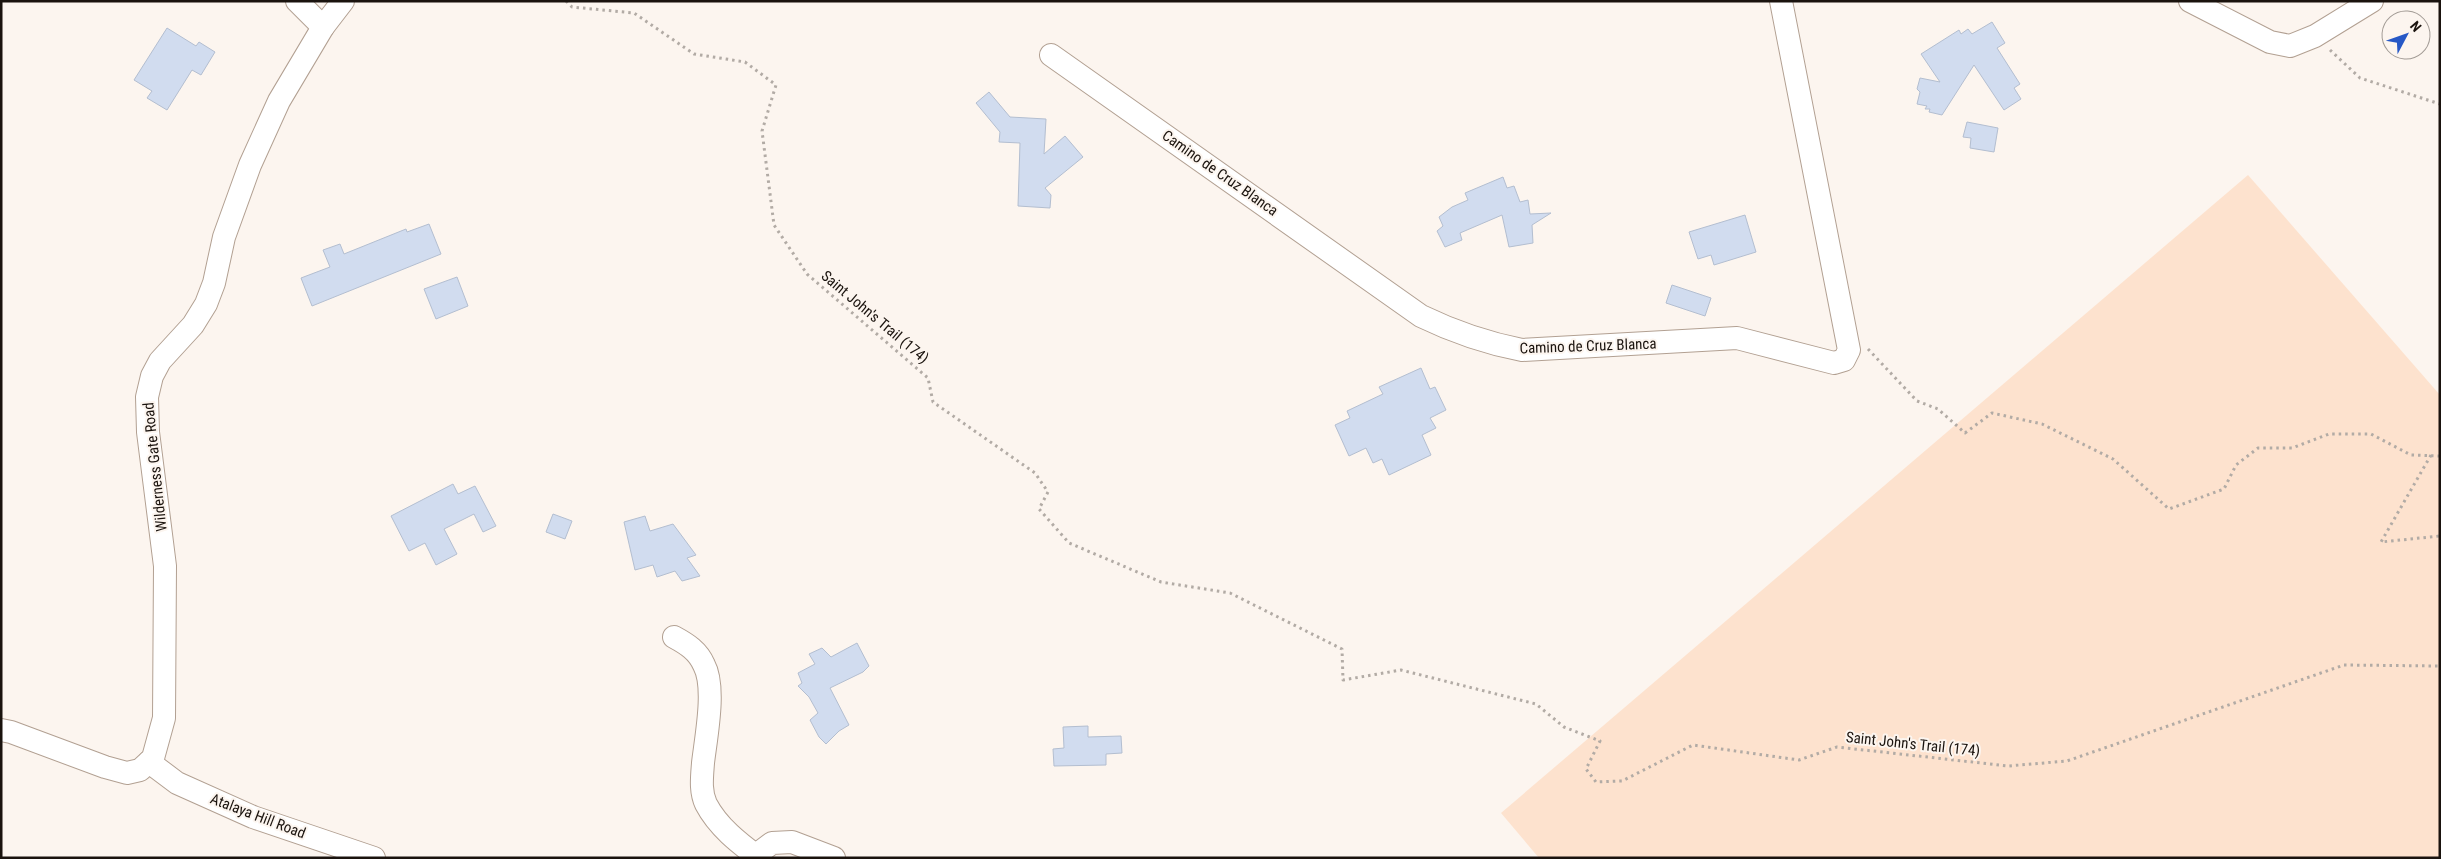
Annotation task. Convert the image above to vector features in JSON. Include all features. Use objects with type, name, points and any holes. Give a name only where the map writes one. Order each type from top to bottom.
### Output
[{"type":"street","points":[[296,1],[323,27]]},
{"type":"street","name":"Wilderness Gate Road","points":[[149,762],[157,749],[164,718],[165,605],[165,566],[148,424],[147,398],[152,376],[160,361],[193,325],[206,304],[214,283],[224,237],[250,165],[279,102],[323,27],[343,1]]},
{"type":"street","name":"Camino de Cruz Blanca","points":[[1051,55],[1422,316],[1454,332],[1491,344],[1522,350],[1737,338],[1834,363],[1844,360],[1849,350],[1846,327],[1781,1]]},
{"type":"street","points":[[2190,1],[2270,42],[2290,46],[2315,36],[2372,1]]},
{"type":"street","points":[[674,637],[690,646],[705,665],[709,702],[701,786],[706,803],[718,822],[736,840],[758,856],[772,844],[792,842],[834,858]]},
{"type":"street","points":[[1,730],[127,773],[140,770],[149,762]]},
{"type":"street","name":"Atalaya Hill Road","points":[[149,762],[177,784],[252,816],[374,858]]},
{"type":"path","name":"Saint John's Trail (174)","points":[[566,1],[572,7],[634,13],[694,54],[745,62],[776,85],[762,132],[774,225],[807,274],[928,378],[933,402],[1035,473],[1048,492],[1039,509],[1069,543],[1161,582],[1230,593],[1342,649],[1343,680],[1402,670],[1536,704],[1564,726],[1600,741],[1586,769],[1596,782],[1622,781],[1693,745],[1799,760],[1837,748],[2008,766],[2067,761],[2344,665],[2440,666]]},
{"type":"path","points":[[2315,36],[2360,78],[2440,104]]},
{"type":"path","points":[[1846,327],[1917,401],[1938,409],[1965,433],[1992,413],[2042,424],[2113,459],[2169,509],[2224,489],[2236,465],[2258,448],[2292,448],[2329,434],[2371,434],[2411,455],[2440,456]]},
{"type":"path","points":[[2431,456],[2381,542],[2440,536]]},
{"type":"shaded area","points":[[2248,175],[2440,395],[2440,858],[1539,858],[1501,813]]},
{"type":"building","points":[[1992,22],[2005,43],[1997,48],[2020,84],[2014,88],[2021,99],[2004,110],[1974,65],[1942,115],[1929,112],[1930,109],[1925,109],[1927,106],[1917,104],[1920,92],[1917,89],[1920,78],[1940,82],[1921,54],[1959,30],[1961,34],[1968,29],[1972,34]]},
{"type":"building","points":[[167,28],[196,46],[199,42],[215,52],[201,75],[192,70],[167,110],[147,98],[152,91],[134,80]]},
{"type":"building","points":[[989,92],[1010,117],[1046,119],[1044,154],[1065,136],[1083,157],[1045,188],[1051,195],[1050,208],[1018,206],[1020,143],[999,142],[1000,132],[976,103]]},
{"type":"building","points":[[1967,122],[1998,128],[1994,152],[1970,148],[1971,138],[1963,137]]},
{"type":"building","points":[[1503,177],[1507,188],[1514,186],[1520,202],[1528,200],[1530,214],[1551,213],[1532,225],[1533,243],[1509,247],[1502,215],[1460,233],[1462,240],[1445,247],[1437,231],[1443,226],[1439,217],[1452,207],[1468,200],[1465,193]]},
{"type":"building","points":[[1745,215],[1756,252],[1714,265],[1711,255],[1698,259],[1689,232]]},
{"type":"building","points":[[429,224],[441,254],[312,306],[301,278],[330,267],[323,250],[340,244],[344,254],[406,229],[407,232]]},
{"type":"building","points":[[457,277],[468,306],[436,319],[424,289]]},
{"type":"building","points":[[1672,285],[1711,298],[1705,316],[1666,303]]},
{"type":"building","points":[[1421,368],[1430,389],[1435,387],[1446,410],[1430,418],[1436,428],[1422,435],[1431,455],[1389,475],[1382,459],[1373,463],[1366,448],[1349,456],[1335,425],[1350,418],[1347,411],[1383,394],[1379,387]]},
{"type":"building","points":[[453,484],[458,494],[475,486],[496,526],[483,532],[474,514],[444,529],[457,554],[436,565],[425,543],[409,551],[391,516]]},
{"type":"building","points":[[553,514],[572,521],[565,539],[546,532]]},
{"type":"building","points":[[645,516],[650,531],[673,524],[696,555],[687,558],[700,576],[682,581],[675,571],[657,577],[653,565],[635,570],[624,522]]},
{"type":"building","points":[[857,643],[869,666],[863,672],[830,688],[849,725],[839,731],[826,744],[819,737],[810,720],[818,713],[809,697],[798,686],[802,683],[798,673],[815,664],[809,654],[822,648],[831,657]]},
{"type":"building","points":[[1088,726],[1088,737],[1121,736],[1122,753],[1106,754],[1106,765],[1054,766],[1053,749],[1064,748],[1063,727]]}]
